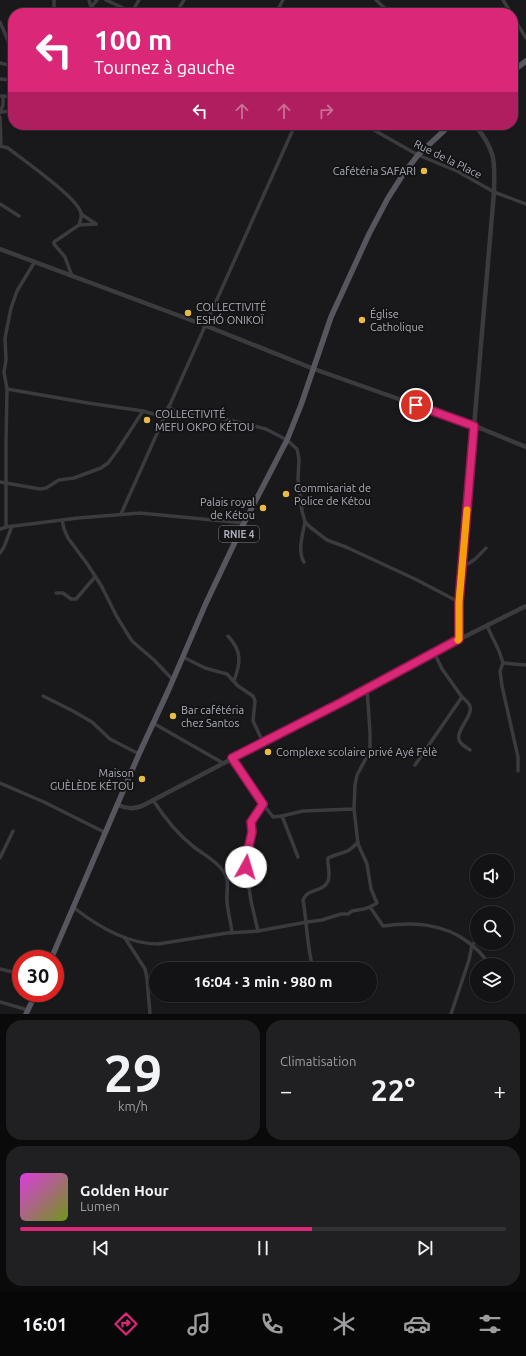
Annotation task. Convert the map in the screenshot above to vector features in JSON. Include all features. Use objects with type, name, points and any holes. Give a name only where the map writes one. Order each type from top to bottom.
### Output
[{"type":"main road","name":"RNIE 4","points":[[55,950],[206,603],[244,523],[287,440],[314,369],[331,317],[369,234],[388,198],[404,173],[418,155],[445,130]]},
{"type":"main road","points":[[27,1012],[32,1002]]},
{"type":"street","points":[[89,0],[91,7]]},
{"type":"street","points":[[91,7],[97,0]]},
{"type":"street","points":[[106,0],[120,8]]},
{"type":"street","points":[[376,0],[385,8]]},
{"type":"street","points":[[0,22],[8,41]]},
{"type":"street","points":[[518,25],[526,38]]},
{"type":"street","points":[[1,113],[3,104],[2,96]]},
{"type":"street","points":[[0,117],[0,146],[8,148],[47,177],[77,206],[81,214],[96,224],[79,225],[54,242],[64,257],[72,276]]},
{"type":"street","points":[[121,514],[204,325],[293,130]]},
{"type":"street","name":"Rue de la Place","points":[[374,130],[418,155],[457,171],[494,192],[526,204]]},
{"type":"street","points":[[459,639],[459,602],[494,192],[494,157],[478,130]]},
{"type":"street","points":[[0,204],[19,216]]},
{"type":"street","points":[[79,225],[81,214]]},
{"type":"street","points":[[0,249],[204,325],[314,369],[474,426],[526,447]]},
{"type":"street","points":[[6,527],[7,389],[4,372],[6,360],[5,338],[11,308],[17,291],[34,262]]},
{"type":"street","points":[[7,389],[143,411],[164,417],[179,413]]},
{"type":"street","points":[[168,407],[179,413],[241,423],[266,429],[287,440],[297,449],[302,511],[305,522],[310,528],[328,540],[415,579],[459,602]]},
{"type":"street","points":[[0,482],[40,489],[46,488],[59,480],[74,478],[101,468],[108,463],[117,451],[143,411]]},
{"type":"street","points":[[0,442],[6,442]]},
{"type":"street","points":[[0,528],[62,520],[140,513],[244,523]]},
{"type":"street","points":[[62,520],[68,538],[102,587],[132,642],[154,660],[173,680]]},
{"type":"street","points":[[304,562],[302,559],[301,546],[305,522]]},
{"type":"street","points":[[0,553],[4,547],[12,526]]},
{"type":"street","points":[[462,566],[468,564],[486,548]]},
{"type":"street","points":[[56,593],[62,593],[71,599],[76,599],[95,577]]},
{"type":"street","points":[[118,805],[133,809],[142,806],[434,652],[526,606]]},
{"type":"street","points":[[487,626],[499,650],[503,663],[500,671],[502,686],[518,757],[518,771]]},
{"type":"street","points":[[228,636],[237,649],[239,658],[234,681]]},
{"type":"street","points":[[434,652],[442,669],[462,697],[469,704],[470,711],[459,738],[460,743],[470,750]]},
{"type":"street","points":[[183,657],[205,668],[227,674],[238,686],[254,696],[254,721],[263,742]]},
{"type":"street","points":[[503,663],[526,666]]},
{"type":"street","points":[[73,907],[85,917],[125,938],[147,944],[158,944],[232,933],[258,932],[327,919],[341,914],[348,914],[352,911],[370,907],[377,903],[371,889],[367,864],[358,842],[354,809],[357,775],[370,751],[367,688]]},
{"type":"street","points":[[43,696],[92,722],[110,739],[139,754]]},
{"type":"street","points":[[415,765],[462,697]]},
{"type":"street","points":[[153,723],[223,763]]},
{"type":"street","points":[[232,758],[272,817],[303,811],[354,809]]},
{"type":"street","points":[[0,783],[44,802],[106,833]]},
{"type":"street","points":[[153,800],[162,814],[178,833],[194,847],[210,857],[224,873],[227,881],[227,900],[232,933]]},
{"type":"street","points":[[258,932],[251,901],[246,859],[252,832],[251,822],[263,804]]},
{"type":"street","points":[[282,816],[298,857]]},
{"type":"street","points":[[0,858],[13,831]]},
{"type":"street","points":[[312,962],[303,900],[304,897],[306,894],[321,889],[328,881],[330,876],[328,858],[346,853],[358,842]]},
{"type":"street","points":[[370,907],[383,926],[404,923],[436,927],[459,935],[470,943]]},
{"type":"street","points":[[125,938],[145,969],[150,1014]]},
{"type":"street","points":[[451,1014],[471,950]]},
{"type":"street","points":[[478,950],[485,958]]},
{"type":"street","points":[[0,969],[12,972]]},
{"type":"street","points":[[0,1002],[27,1012]]},
{"type":"slow traffic","points":[[458,640],[459,602],[467,510]]},
{"type":"place","name":"Cafétéria SAFARI","points":[[424,171]]},
{"type":"place","name":"COLLECTIVITÉ ESHÓ ONIKOÏ","points":[[188,313]]},
{"type":"place","name":"Église Catholique","points":[[362,320]]},
{"type":"place","name":"COLLECTIVITÉ MEFU OKPO KÉTOU","points":[[147,420]]},
{"type":"place","name":"Commisariat de Police de Kétou","points":[[286,494]]},
{"type":"place","name":"Palais royal de Kétou","points":[[263,508]]},
{"type":"place","name":"Bar cafétéria chez Santos","points":[[173,716]]},
{"type":"place","name":"Complexe scolaire privé Ayé Fèlè","points":[[268,752]]},
{"type":"place","name":"Maison GUÈLÈDE KÉTOU","points":[[142,779]]},
{"type":"route","points":[[246,867],[246,859],[252,832],[251,822],[263,804],[232,758],[342,702],[459,639],[459,602],[474,426],[416,405]]}]
